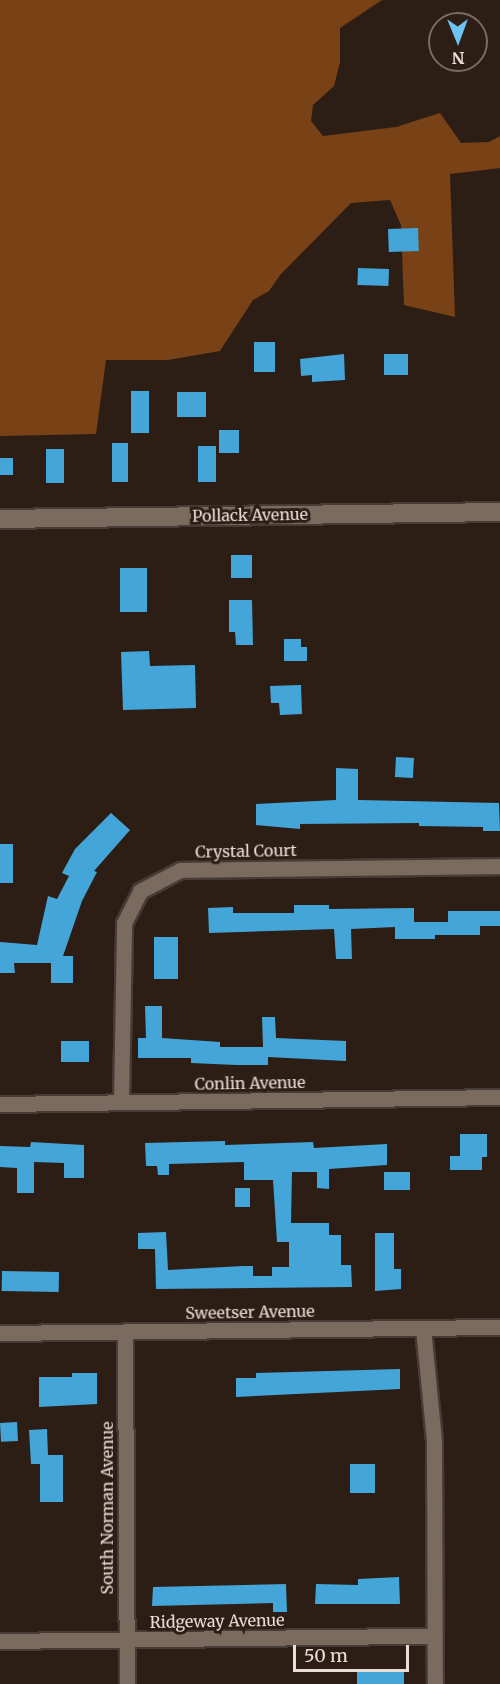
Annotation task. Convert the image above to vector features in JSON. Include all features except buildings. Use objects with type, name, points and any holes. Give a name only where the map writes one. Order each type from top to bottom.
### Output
[{"type":"street","name":"Pollack Avenue","points":[[0,519],[500,512]]},
{"type":"street","name":"Crystal Court","points":[[121,1102],[124,923],[140,891],[180,870],[500,866]]},
{"type":"street","name":"Conlin Avenue","points":[[0,1104],[500,1097]]},
{"type":"street","name":"Sweetser Avenue","points":[[0,1333],[500,1327]]},
{"type":"street","points":[[423,1328],[434,1441],[435,1684]]},
{"type":"street","name":"South Norman Avenue","points":[[125,1332],[127,1684]]},
{"type":"street","name":"Ridgeway Avenue","points":[[0,1641],[434,1636]]},
{"type":"shaded area","points":[[0,0],[382,0],[340,28],[340,62],[334,86],[313,105],[311,121],[323,136],[396,127],[440,113],[461,143],[489,142],[500,136],[500,168],[450,174],[455,317],[404,305],[401,225],[390,200],[351,203],[281,274],[269,291],[253,300],[220,351],[168,360],[106,360],[96,434],[0,436]]}]
